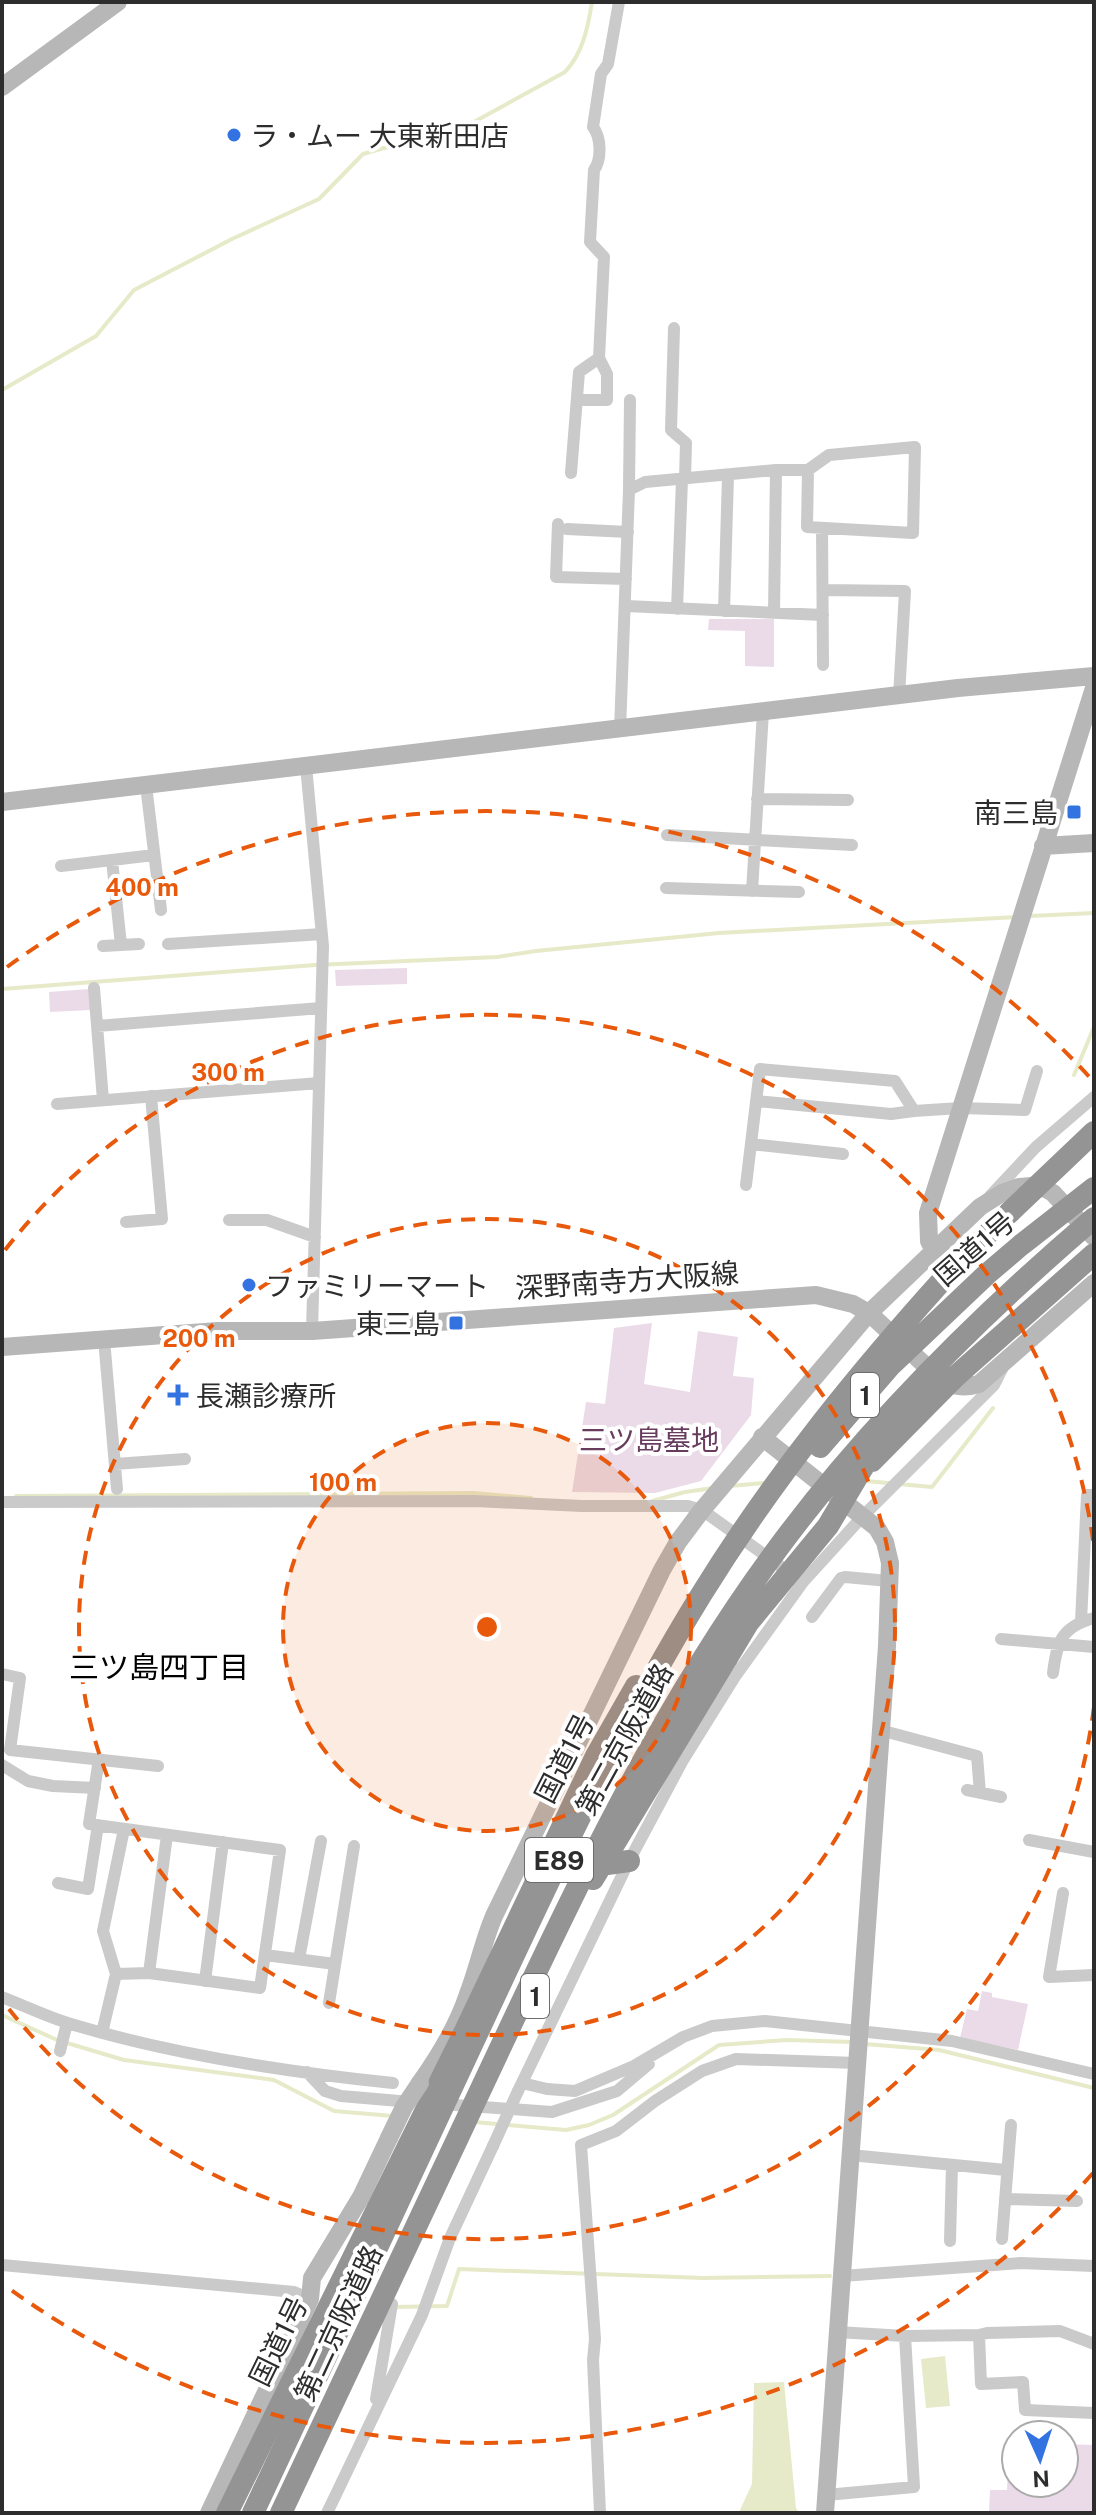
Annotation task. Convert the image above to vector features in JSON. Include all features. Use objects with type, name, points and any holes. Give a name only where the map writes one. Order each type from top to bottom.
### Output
[{"type":"highway","points":[[1010,1212],[1094,1132]]},
{"type":"highway","name":"E89","points":[[1010,1212],[1094,1146]]},
{"type":"highway","name":"国道1号","points":[[227,2513],[596,1756],[667,1633],[741,1538],[890,1366],[1021,1245],[1094,1188]]},
{"type":"highway","name":"第二京阪道路","points":[[253,2513],[544,1891],[599,1776],[641,1698],[702,1594],[788,1466],[840,1397],[903,1324],[1010,1212]]},
{"type":"highway","name":"第二京阪道路","points":[[283,2513],[555,1930],[671,1711],[773,1555],[856,1452],[960,1339],[1094,1216]]},
{"type":"highway","name":"国道1号","points":[[283,2513],[335,2403],[392,2304],[476,2117],[600,1865],[748,1623],[796,1578],[895,1413],[961,1331],[1032,1262],[1094,1216]]},
{"type":"highway","points":[[671,1711],[763,1582],[835,1499],[956,1376],[1094,1254]]},
{"type":"highway","points":[[600,1865],[629,1861]]},
{"type":"street","points":[[577,400],[607,400],[607,374],[599,358],[604,257],[590,242],[594,170],[599,163],[597,132],[593,127],[601,74],[608,64],[619,2]]},
{"type":"street","points":[[2,87],[109,5]]},
{"type":"street","points":[[674,328],[671,430],[686,443],[677,609]]},
{"type":"street","points":[[571,473],[579,372],[599,358]]},
{"type":"street","points":[[620,730],[630,400]]},
{"type":"street","points":[[629,490],[645,482],[808,470],[829,455],[915,447],[913,533],[807,527],[808,470]]},
{"type":"street","points":[[774,613],[776,470]]},
{"type":"street","points":[[724,611],[728,476]]},
{"type":"street","points":[[626,579],[556,577],[562,526],[628,532]]},
{"type":"street","points":[[822,528],[823,665]]},
{"type":"street","points":[[823,590],[905,591],[899,696]]},
{"type":"street","points":[[626,606],[823,615]]},
{"type":"street","points":[[2,802],[899,696],[1094,676]]},
{"type":"street","points":[[934,1251],[929,1241],[928,1213],[1094,688]]},
{"type":"street","points":[[752,891],[763,712]]},
{"type":"street","points":[[306,766],[322,934],[312,1331]]},
{"type":"street","points":[[146,785],[161,910]]},
{"type":"street","points":[[757,799],[848,800]]},
{"type":"street","points":[[667,835],[852,845]]},
{"type":"street","points":[[1043,846],[1094,843]]},
{"type":"street","points":[[61,866],[154,855]]},
{"type":"street","points":[[112,860],[121,945]]},
{"type":"street","points":[[666,888],[799,892]]},
{"type":"street","points":[[168,944],[322,934]]},
{"type":"street","points":[[103,946],[139,944]]},
{"type":"street","points":[[94,988],[103,1100]]},
{"type":"street","points":[[97,1026],[321,1008]]},
{"type":"street","points":[[746,1185],[760,1069],[895,1081],[914,1111]]},
{"type":"street","points":[[756,1101],[891,1114],[960,1108],[1025,1110],[1037,1071]]},
{"type":"street","points":[[57,1104],[319,1083]]},
{"type":"street","points":[[126,1222],[162,1219],[151,1096]]},
{"type":"street","points":[[423,2106],[469,1993],[483,1941],[678,1542],[762,1437],[869,1313],[980,1207],[1036,1147],[1094,1097]]},
{"type":"street","points":[[751,1144],[843,1154]]},
{"type":"street","points":[[980,1207],[1002,1193],[1019,1187],[1046,1189],[1094,1237]]},
{"type":"street","points":[[229,1220],[267,1220],[315,1237]]},
{"type":"street","name":"深野南寺方大阪線","points":[[2,1347],[218,1331],[312,1331],[816,1295],[853,1304],[869,1313],[943,1382],[967,1387],[979,1384],[1094,1283]]},
{"type":"street","points":[[104,1339],[117,1489]]},
{"type":"street","points":[[327,2513],[423,2311],[450,2238],[520,2087],[629,1861],[705,1723],[796,1578],[994,1385],[1006,1361]]},
{"type":"street","points":[[762,1437],[877,1528],[889,1553],[880,1730],[825,2504],[914,2487],[905,2336]]},
{"type":"street","points":[[115,1464],[185,1459]]},
{"type":"street","points":[[1053,1673],[1057,1644],[1072,1626],[1088,1620],[1087,1495],[1094,1495]]},
{"type":"street","points":[[2,1502],[460,1501],[688,1506],[702,1510],[796,1578]]},
{"type":"street","points":[[812,1617],[841,1578],[889,1581]]},
{"type":"street","points":[[1001,1639],[1094,1647]]},
{"type":"street","points":[[2,1674],[20,1678],[10,1750],[158,1766]]},
{"type":"street","points":[[880,1730],[977,1756],[973,1791],[1001,1797]]},
{"type":"street","points":[[99,1759],[89,1824],[280,1850],[260,1988],[149,1973],[116,1974]]},
{"type":"street","points":[[2,1765],[28,1781],[95,1788]]},
{"type":"street","points":[[58,1883],[88,1889],[98,1825]]},
{"type":"street","points":[[102,2033],[116,1974],[103,1931],[124,1829]]},
{"type":"street","points":[[149,1973],[167,1835]]},
{"type":"street","points":[[526,1902],[533,1838]]},
{"type":"street","points":[[1029,1840],[1094,1852]]},
{"type":"street","points":[[299,1959],[321,1841]]},
{"type":"street","points":[[205,1981],[223,1842]]},
{"type":"street","points":[[329,2003],[354,1846]]},
{"type":"street","points":[[1063,1893],[1049,1977],[1094,1975]]},
{"type":"street","points":[[265,1955],[335,1964]]},
{"type":"street","points":[[2,1997],[67,2023],[144,2045],[393,2083]]},
{"type":"street","points":[[520,2087],[575,2091],[634,2066],[683,2037],[712,2026],[765,2021],[858,2045]]},
{"type":"street","points":[[60,2051],[67,2023]]},
{"type":"street","points":[[307,2072],[325,2091],[341,2096],[423,2106],[476,2117],[552,2112],[617,2091],[683,2037]]},
{"type":"street","points":[[600,2513],[591,2273],[581,2145],[616,2131],[702,2071],[736,2059],[858,2045],[952,2041],[1094,2074]]},
{"type":"street","points":[[209,2513],[310,2296],[312,2278],[361,2197],[404,2107],[423,2106]]},
{"type":"street","points":[[1002,2239],[1011,2125]]},
{"type":"street","points":[[850,2155],[1006,2170]]},
{"type":"street","points":[[950,2241],[952,2165]]},
{"type":"street","points":[[1005,2199],[1077,2201]]},
{"type":"street","points":[[842,2276],[1021,2263],[1094,2266]]},
{"type":"street","points":[[2,2265],[310,2296],[331,2285],[339,2285]]},
{"type":"street","points":[[373,2416],[392,2304]]},
{"type":"street","points":[[837,2332],[905,2336],[1060,2331],[1094,2344]]},
{"type":"street","points":[[979,2335],[981,2384],[1023,2382],[1025,2410],[1094,2413]]},
{"type":"green space","points":[[709,619],[774,619],[774,667],[745,666],[745,631],[708,630]]},
{"type":"green space","points":[[407,968],[407,984],[336,986],[335,970]]},
{"type":"green space","points":[[89,989],[91,1010],[50,1012],[49,992]]},
{"type":"green space","name":"三ツ島墓地","points":[[652,1323],[644,1384],[690,1392],[698,1331],[738,1337],[733,1376],[754,1378],[751,1415],[701,1481],[655,1493],[572,1492],[586,1402],[605,1404],[614,1328]]},
{"type":"green space","points":[[982,1991],[992,1993],[992,1997],[1028,2004],[1018,2050],[960,2038],[967,2009],[978,2011]]},
{"type":"green space","points":[[1080,2445],[1094,2445],[1094,2513],[989,2513],[990,2490],[1000,2490],[1000,2499],[1080,2499]]},
{"type":"shaded area","points":[[945,2356],[950,2406],[926,2408],[921,2359]]},
{"type":"shaded area","points":[[784,2382],[796,2508],[799,2513],[741,2513],[752,2484],[754,2383]]},
{"type":"waterway","points":[[2,390],[96,336],[134,290],[232,239],[319,199],[363,154],[472,123],[565,72],[580,48],[592,2]]},
{"type":"waterway","points":[[1030,916],[1094,913]]},
{"type":"waterway","points":[[2,989],[315,965],[497,957],[719,933],[1017,917]]},
{"type":"waterway","points":[[1074,1075],[1094,1027]]},
{"type":"waterway","points":[[866,1481],[932,1487],[993,1408]]},
{"type":"waterway","points":[[730,1486],[765,1483]]},
{"type":"waterway","points":[[652,1501],[713,1488]]},
{"type":"waterway","points":[[16,1496],[473,1493],[531,1498]]},
{"type":"waterway","points":[[2,2015],[57,2040],[124,2060],[274,2080],[334,2111],[393,2116]]},
{"type":"waterway","points":[[474,2122],[566,2130],[613,2115],[719,2045],[786,2040],[853,2042]]},
{"type":"waterway","points":[[865,2044],[939,2050],[1094,2088]]},
{"type":"waterway","points":[[395,2307],[447,2306],[459,2269],[703,2278],[830,2276]]},
{"type":"place","name":"ラ・ムー 大東新田店","points":[[234,135]]},
{"type":"place","name":"南三島","points":[[1074,812]]},
{"type":"place","name":"ファミリーマート","points":[[249,1285]]},
{"type":"place","name":"東三島","points":[[456,1323]]},
{"type":"place","name":"長瀬診療所","points":[[178,1395]]},
{"type":"district","name":"三ツ島四丁目","points":[[159,1667]]}]
